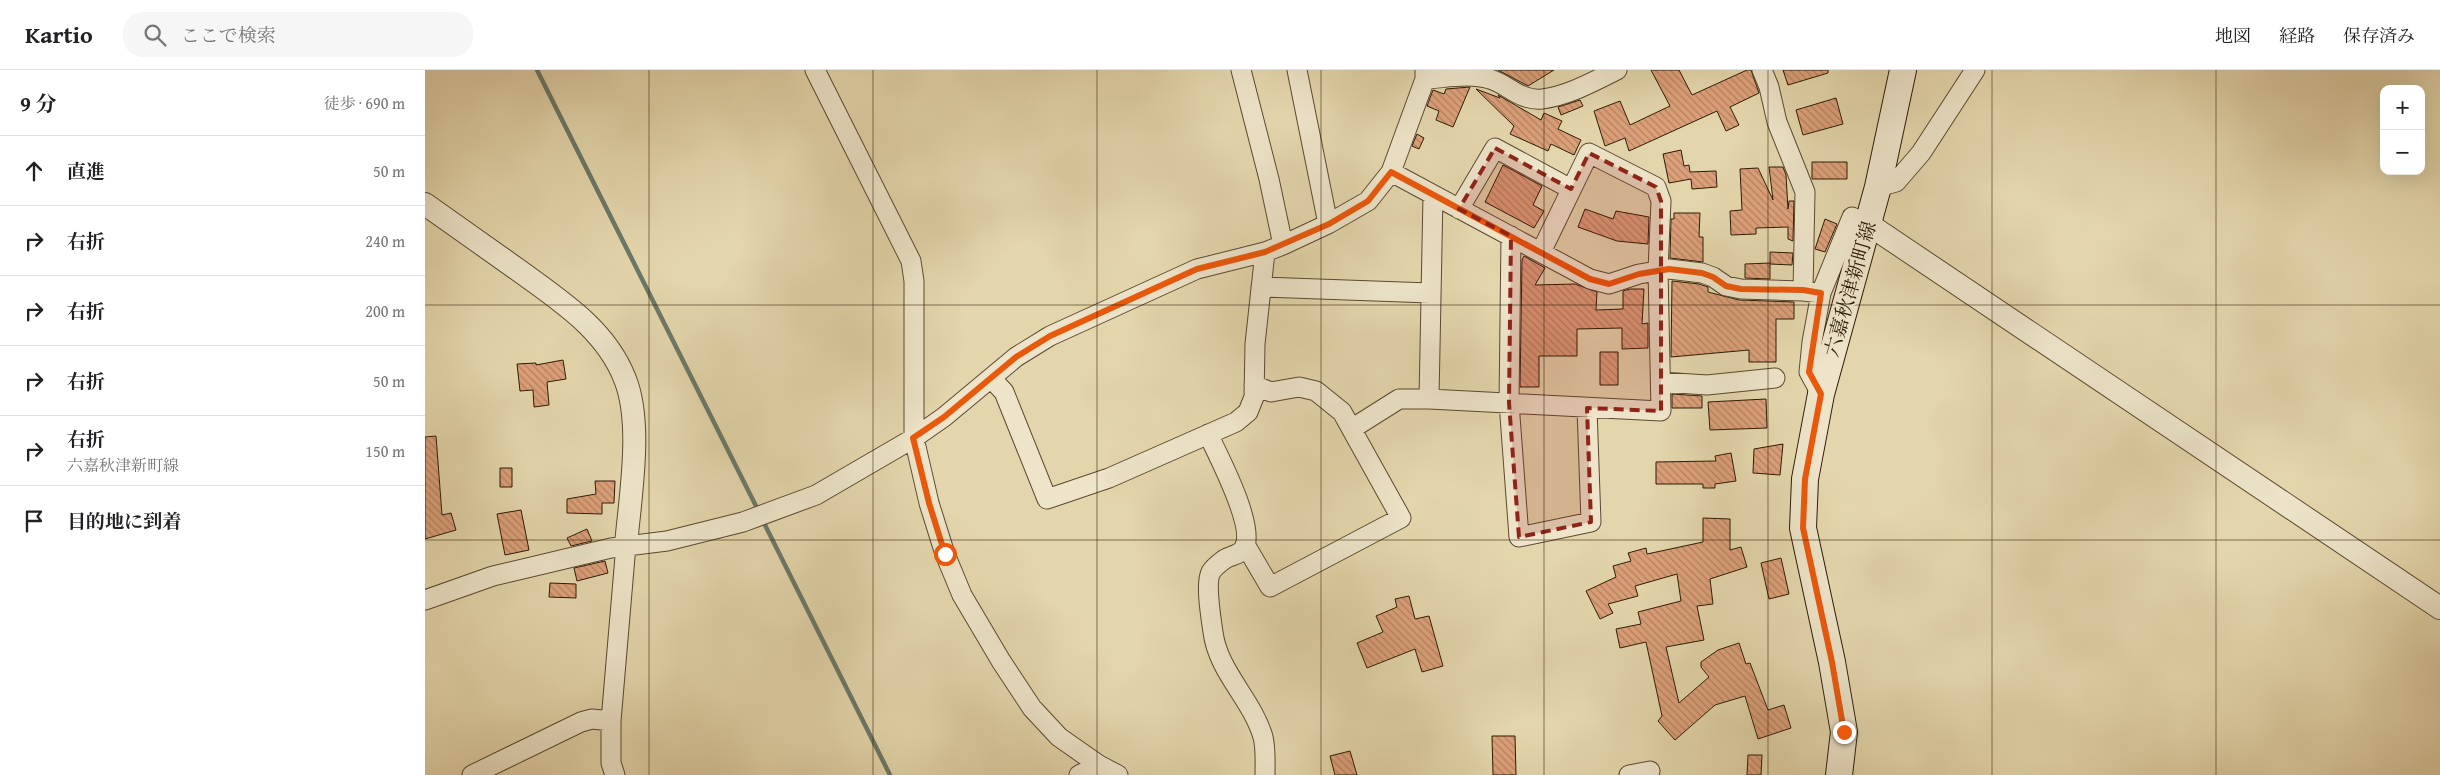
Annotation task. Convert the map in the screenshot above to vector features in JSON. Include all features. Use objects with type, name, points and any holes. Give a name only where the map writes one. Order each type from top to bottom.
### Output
[{"type":"main road","name":"六嘉秋津新町線","points":[[1839,775],[1844,732],[1832,662],[1803,528],[1805,479],[1821,394],[1878,186],[1903,70]]},
{"type":"street","points":[[815,70],[911,261],[914,282],[913,438],[939,537],[963,595],[1001,661],[1033,708],[1059,738],[1099,765],[1118,775]]},
{"type":"street","points":[[1241,70],[1269,179],[1283,245]]},
{"type":"street","points":[[1297,70],[1329,224]]},
{"type":"street","points":[[425,600],[493,576],[626,545],[667,541],[743,522],[807,499],[913,438],[944,417],[1016,357],[1050,336],[1197,269],[1265,252],[1283,245],[1329,224],[1368,201],[1391,172],[1425,74],[1475,75],[1492,80],[1526,98],[1541,99],[1555,96],[1617,70]]},
{"type":"street","points":[[1762,70],[1769,87],[1777,122],[1805,192],[1812,292],[1809,372],[1821,394]]},
{"type":"street","points":[[1878,186],[1896,182],[1921,153],[1975,70]]},
{"type":"street","points":[[1459,209],[1495,148],[1571,189]]},
{"type":"street","points":[[1353,428],[1399,399],[1661,412],[1658,270],[1661,201],[1657,187],[1589,153],[1541,252]]},
{"type":"street","points":[[1391,172],[1590,279],[1609,284],[1658,270],[1702,273],[1713,277],[1726,286],[1741,289],[1812,292]]},
{"type":"street","points":[[1429,399],[1433,195]]},
{"type":"street","points":[[425,204],[574,310],[612,352],[626,380],[633,418],[633,471],[611,721],[611,763],[615,775]]},
{"type":"street","points":[[1812,292],[1852,217],[1868,224],[2440,608]]},
{"type":"street","points":[[1511,236],[1509,404],[1519,537],[1591,522],[1587,408]]},
{"type":"street","points":[[991,378],[1004,392],[1047,499],[1109,478],[1236,422],[1248,412],[1254,397],[1255,344],[1265,252]]},
{"type":"street","points":[[1261,287],[1430,293]]},
{"type":"street","points":[[1661,382],[1707,385],[1775,378]]},
{"type":"street","points":[[1208,434],[1234,488],[1245,527],[1246,546],[1269,587],[1401,518],[1353,428],[1342,412],[1316,391],[1299,387],[1271,392],[1254,385]]},
{"type":"street","points":[[1246,546],[1241,552],[1227,558],[1212,570],[1209,581],[1211,616],[1213,634],[1221,660],[1246,702],[1263,737],[1265,775]]},
{"type":"street","points":[[472,775],[581,722],[592,720],[611,721]]},
{"type":"street","points":[[1079,775],[1099,765]]},
{"type":"street","points":[[1629,775],[1650,771]]},
{"type":"highlighted area","points":[[1495,148],[1571,189],[1589,153],[1656,187],[1661,201],[1661,411],[1587,408],[1591,522],[1519,537],[1509,403],[1511,236],[1459,209]]},
{"type":"building","points":[[1498,70],[1554,70],[1528,86]]},
{"type":"building","points":[[1651,70],[1679,70],[1692,95],[1747,70],[1751,70],[1759,93],[1730,107],[1739,125],[1726,131],[1717,111],[1629,151],[1625,138],[1605,146],[1594,111],[1620,101],[1630,125],[1670,106]]},
{"type":"building","points":[[1783,70],[1828,70],[1828,73],[1788,85]]},
{"type":"building","points":[[1470,87],[1453,127],[1436,120],[1439,111],[1427,106],[1433,90],[1444,94],[1446,89]]},
{"type":"building","points":[[1476,89],[1500,98],[1498,95],[1541,120],[1544,113],[1562,121],[1558,129],[1581,140],[1574,155],[1551,144],[1548,151],[1510,134],[1514,126]]},
{"type":"building","points":[[1836,98],[1843,124],[1803,135],[1796,110]]},
{"type":"building","points":[[1580,100],[1583,106],[1561,115],[1558,107]]},
{"type":"building","points":[[1417,134],[1424,138],[1419,149],[1412,146]]},
{"type":"building","points":[[1681,150],[1684,166],[1689,165],[1690,172],[1716,171],[1717,187],[1692,189],[1691,179],[1669,183],[1663,154]]},
{"type":"building","points":[[1812,162],[1847,162],[1847,179],[1812,179]]},
{"type":"building","points":[[1503,165],[1542,186],[1533,205],[1544,211],[1534,228],[1485,202]]},
{"type":"building","points":[[1769,167],[1783,167],[1786,175],[1788,209],[1789,201],[1794,201],[1793,241],[1788,239],[1788,227],[1756,228],[1756,234],[1731,235],[1730,211],[1742,210],[1740,169],[1758,168],[1773,200]]},
{"type":"building","points":[[1585,209],[1613,219],[1616,211],[1649,217],[1648,244],[1617,241],[1578,227]]},
{"type":"building","points":[[1674,213],[1700,213],[1699,237],[1703,237],[1703,262],[1670,258],[1671,219],[1674,219]]},
{"type":"building","points":[[1825,219],[1837,224],[1825,252],[1815,249]]},
{"type":"building","points":[[1770,252],[1793,253],[1792,265],[1770,264]]},
{"type":"building","points":[[1524,256],[1545,268],[1535,285],[1575,284],[1597,292],[1596,310],[1623,309],[1623,291],[1644,289],[1642,324],[1648,323],[1648,348],[1622,349],[1622,328],[1577,329],[1577,356],[1539,356],[1539,387],[1520,387],[1522,260]]},
{"type":"building","points":[[1770,263],[1770,279],[1745,278],[1745,264]]},
{"type":"building","points":[[1672,281],[1699,284],[1708,287],[1708,292],[1739,300],[1794,302],[1794,319],[1776,319],[1776,362],[1749,362],[1749,350],[1671,357]]},
{"type":"building","points":[[1600,352],[1618,352],[1618,385],[1600,385]]},
{"type":"building","points":[[563,360],[566,379],[547,382],[549,405],[534,407],[533,390],[520,391],[517,364],[536,363],[536,365]]},
{"type":"building","points":[[1672,394],[1702,396],[1702,408],[1672,408]]},
{"type":"building","points":[[1766,399],[1767,428],[1710,430],[1708,402]]},
{"type":"building","points":[[436,436],[442,515],[451,513],[456,530],[425,539],[425,437]]},
{"type":"building","points":[[1783,444],[1780,475],[1753,473],[1754,449]]},
{"type":"building","points":[[1731,453],[1736,481],[1715,484],[1715,488],[1703,488],[1703,484],[1656,484],[1656,462],[1716,461],[1715,456]]},
{"type":"building","points":[[500,468],[512,468],[512,487],[500,487]]},
{"type":"building","points":[[595,481],[615,481],[614,503],[602,503],[602,514],[567,513],[567,499],[596,494]]},
{"type":"building","points":[[521,510],[529,550],[505,555],[497,514]]},
{"type":"building","points":[[1703,518],[1730,519],[1730,550],[1741,547],[1747,567],[1710,579],[1713,604],[1697,606],[1704,640],[1666,647],[1679,703],[1709,677],[1701,667],[1701,662],[1718,650],[1739,643],[1746,664],[1750,663],[1768,710],[1784,705],[1791,728],[1758,739],[1745,696],[1715,705],[1675,740],[1658,721],[1662,716],[1646,642],[1620,648],[1616,629],[1641,624],[1638,612],[1681,601],[1677,574],[1635,586],[1638,596],[1608,604],[1613,613],[1600,619],[1586,591],[1616,577],[1613,566],[1631,561],[1628,553],[1646,548],[1647,554],[1703,542]]},
{"type":"building","points":[[587,529],[592,541],[571,546],[567,538]]},
{"type":"building","points":[[1781,558],[1789,594],[1769,599],[1761,563]]},
{"type":"building","points":[[605,561],[608,573],[577,581],[574,568]]},
{"type":"building","points":[[550,583],[576,584],[576,598],[549,597]]},
{"type":"building","points":[[1409,596],[1415,619],[1429,616],[1443,666],[1422,672],[1415,649],[1367,668],[1357,643],[1383,632],[1376,616],[1397,607],[1395,599]]},
{"type":"building","points":[[1492,736],[1515,736],[1516,775],[1493,775]]},
{"type":"building","points":[[1350,751],[1357,775],[1335,775],[1330,756]]},
{"type":"building","points":[[1748,755],[1762,755],[1761,775],[1747,775]]},
{"type":"waterway","points":[[537,70],[759,512]]},
{"type":"waterway","points":[[762,519],[890,775]]},
{"type":"route","points":[[945,554],[929,503],[913,438],[944,417],[1016,357],[1050,336],[1197,269],[1265,252],[1329,224],[1368,201],[1391,172],[1590,279],[1609,284],[1639,274],[1669,269],[1702,273],[1713,277],[1726,286],[1741,289],[1803,290],[1821,293],[1812,342],[1809,372],[1821,394],[1805,479],[1803,528],[1832,662],[1844,732]]}]
